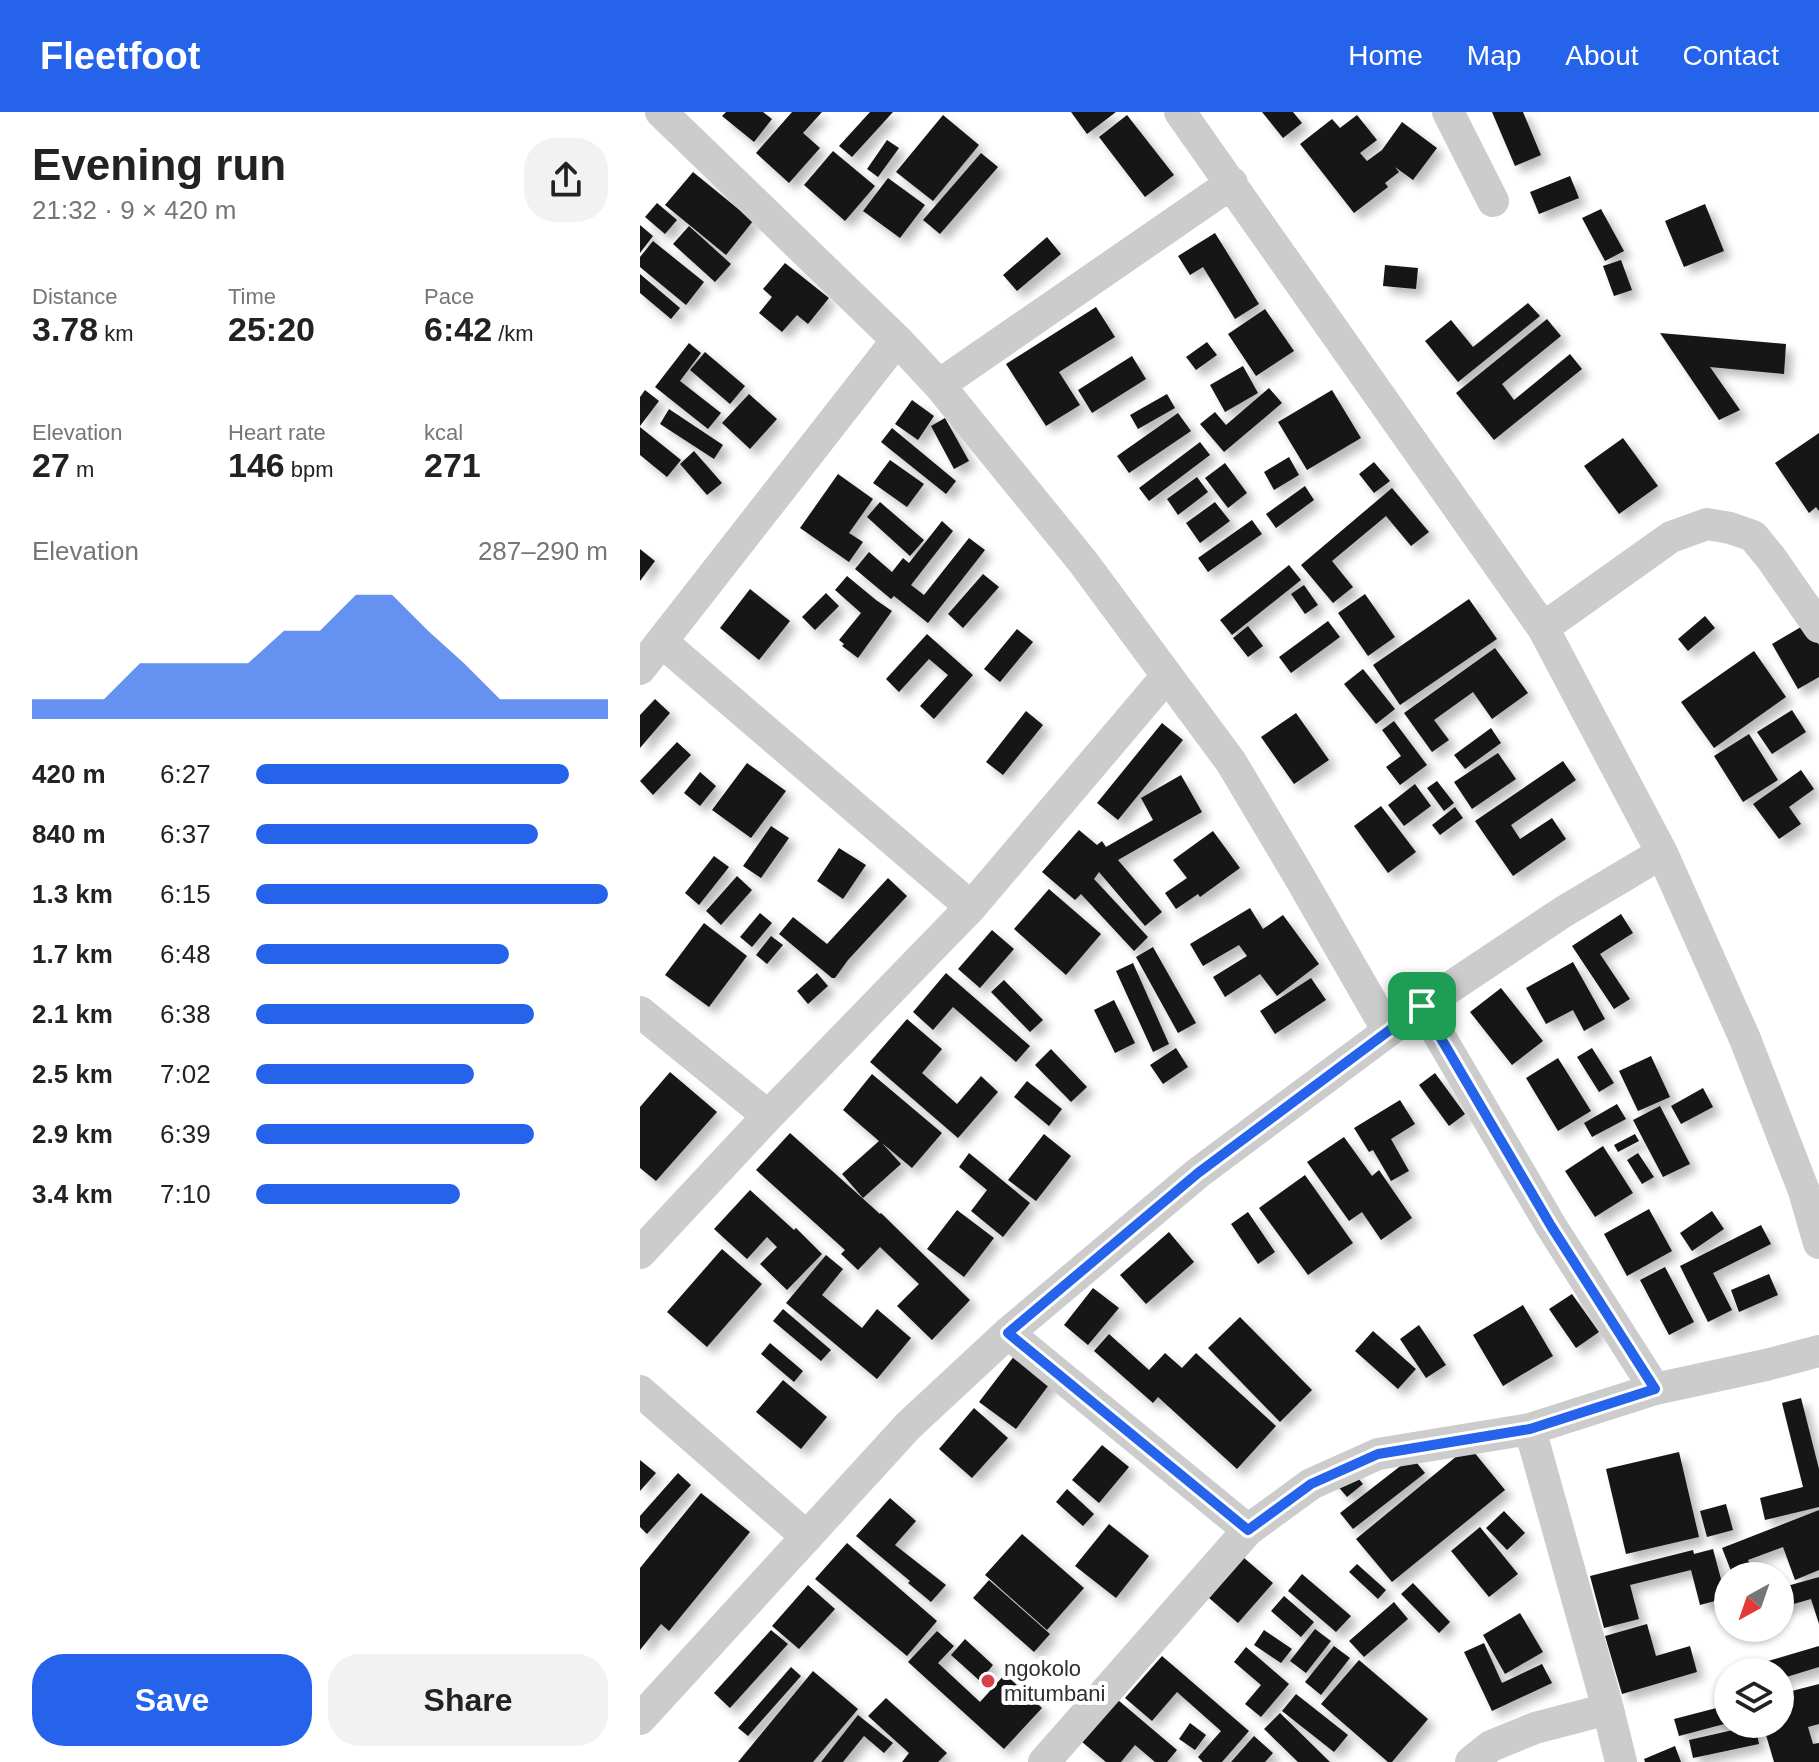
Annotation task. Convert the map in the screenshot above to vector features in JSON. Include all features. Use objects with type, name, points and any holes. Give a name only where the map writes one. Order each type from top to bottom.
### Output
[{"type":"street","points":[[661,112],[897,340],[939,385],[1083,562],[1231,762],[1388,1031]]},
{"type":"street","points":[[1180,112],[1543,628],[1662,853],[1745,1039],[1804,1191],[1819,1243]]},
{"type":"street","points":[[1448,112],[1493,201]]},
{"type":"street","points":[[939,385],[1232,183]]},
{"type":"street","points":[[640,669],[897,340]]},
{"type":"street","points":[[1543,628],[1671,537],[1707,524],[1753,536],[1819,627]]},
{"type":"street","points":[[662,642],[971,907]]},
{"type":"street","points":[[640,1253],[971,907],[1167,676]]},
{"type":"street","points":[[640,1719],[908,1426],[1008,1333],[1198,1173],[1422,1006],[1563,912],[1662,853]]},
{"type":"street","points":[[1422,1006],[1551,1226],[1655,1389]]},
{"type":"street","points":[[640,1012],[768,1116]]},
{"type":"street","points":[[1008,1333],[1248,1530]]},
{"type":"street","points":[[1044,1762],[1248,1530],[1311,1484],[1378,1454],[1530,1429],[1655,1389],[1819,1351]]},
{"type":"street","points":[[640,1391],[807,1537]]},
{"type":"street","points":[[1530,1429],[1621,1762]]},
{"type":"street","points":[[1471,1762],[1491,1746],[1535,1728],[1608,1709]]},
{"type":"building","points":[[726,112],[763,112],[772,119],[754,142],[722,116]]},
{"type":"building","points":[[792,112],[822,112],[803,133],[820,148],[789,183],[756,153]]},
{"type":"building","points":[[870,112],[893,112],[852,157],[839,146]]},
{"type":"building","points":[[1071,112],[1116,112],[1087,134]]},
{"type":"building","points":[[1262,112],[1293,112],[1302,123],[1283,138]]},
{"type":"building","points":[[1492,112],[1523,112],[1541,155],[1515,166]]},
{"type":"building","points":[[943,115],[979,145],[933,201],[896,172]]},
{"type":"building","points":[[1127,115],[1174,175],[1145,197],[1099,137]]},
{"type":"building","points":[[1357,115],[1377,140],[1360,153],[1367,161],[1382,150],[1402,122],[1437,148],[1413,180],[1395,167],[1399,172],[1385,183],[1388,187],[1354,213],[1300,144],[1332,119],[1340,128]]},
{"type":"building","points":[[887,140],[899,148],[878,177],[867,169]]},
{"type":"building","points":[[833,151],[875,186],[845,221],[804,185]]},
{"type":"building","points":[[981,153],[998,167],[940,234],[923,220]]},
{"type":"building","points":[[693,172],[753,221],[726,255],[665,205]]},
{"type":"building","points":[[1570,176],[1579,198],[1539,214],[1530,192]]},
{"type":"building","points":[[888,178],[925,205],[900,238],[863,211]]},
{"type":"building","points":[[657,203],[677,220],[665,234],[645,217]]},
{"type":"building","points":[[1705,204],[1724,251],[1684,267],[1665,221]]},
{"type":"building","points":[[1601,209],[1624,251],[1605,261],[1582,218]]},
{"type":"building","points":[[640,225],[653,236],[640,253]]},
{"type":"building","points":[[689,226],[731,264],[715,282],[673,244]]},
{"type":"building","points":[[1215,233],[1259,304],[1235,319],[1203,267],[1190,275],[1178,256]]},
{"type":"building","points":[[1047,237],[1061,254],[1017,291],[1003,275]]},
{"type":"building","points":[[653,241],[704,282],[686,305],[640,267],[640,257]]},
{"type":"building","points":[[1621,260],[1632,290],[1614,296],[1603,266]]},
{"type":"building","points":[[785,263],[829,298],[808,324],[797,315],[782,332],[759,313],[772,297],[763,289]]},
{"type":"building","points":[[1385,265],[1418,268],[1416,289],[1383,286]]},
{"type":"building","points":[[640,274],[680,308],[671,319],[640,293]]},
{"type":"building","points":[[1528,303],[1540,316],[1458,382],[1425,341],[1451,320],[1473,347]]},
{"type":"building","points":[[1096,307],[1115,337],[1059,372],[1080,405],[1046,426],[1006,364]]},
{"type":"building","points":[[1265,309],[1294,351],[1256,376],[1228,334]]},
{"type":"building","points":[[1547,319],[1561,336],[1502,384],[1514,400],[1570,354],[1582,369],[1494,440],[1456,393]]},
{"type":"building","points":[[1660,333],[1786,344],[1784,374],[1710,367],[1740,410],[1719,420]]},
{"type":"building","points":[[1207,342],[1217,355],[1196,370],[1186,357]]},
{"type":"building","points":[[689,343],[701,353],[680,381],[721,413],[708,429],[655,387]]},
{"type":"building","points":[[705,352],[745,386],[730,404],[690,370]]},
{"type":"building","points":[[1132,356],[1146,379],[1092,413],[1078,390]]},
{"type":"building","points":[[1243,366],[1258,393],[1225,412],[1210,385]]},
{"type":"building","points":[[1269,388],[1282,403],[1224,452],[1200,424],[1215,412],[1226,425]]},
{"type":"building","points":[[645,390],[659,401],[640,426],[640,397]]},
{"type":"building","points":[[1332,390],[1361,438],[1307,470],[1278,422]]},
{"type":"building","points":[[749,394],[777,419],[750,449],[722,423]]},
{"type":"building","points":[[1167,394],[1175,408],[1138,429],[1130,415]]},
{"type":"building","points":[[912,400],[934,416],[918,440],[895,424]]},
{"type":"building","points":[[669,409],[723,445],[714,459],[660,424]]},
{"type":"building","points":[[1178,413],[1191,431],[1129,473],[1117,456]]},
{"type":"building","points":[[945,418],[969,461],[954,469],[931,426]]},
{"type":"building","points":[[640,427],[681,460],[667,477],[640,455]]},
{"type":"building","points":[[892,428],[956,481],[946,494],[881,442]]},
{"type":"building","points":[[1819,433],[1819,511],[1816,507],[1809,513],[1775,463]]},
{"type":"building","points":[[1623,438],[1658,486],[1619,514],[1584,466]]},
{"type":"building","points":[[1200,442],[1210,455],[1149,501],[1139,488]]},
{"type":"building","points":[[694,451],[722,483],[707,495],[680,464]]},
{"type":"building","points":[[1289,457],[1299,475],[1274,490],[1264,472]]},
{"type":"building","points":[[890,460],[924,484],[907,507],[873,483]]},
{"type":"building","points":[[1374,462],[1390,481],[1374,493],[1359,474]]},
{"type":"building","points":[[1225,463],[1247,493],[1228,508],[1205,478]]},
{"type":"building","points":[[838,474],[873,499],[849,533],[863,542],[849,562],[800,528]]},
{"type":"building","points":[[1197,477],[1208,492],[1178,515],[1167,499]]},
{"type":"building","points":[[1305,486],[1314,500],[1276,528],[1266,514]]},
{"type":"building","points":[[1392,488],[1429,532],[1411,546],[1386,516],[1332,561],[1353,587],[1333,603],[1301,565]]},
{"type":"building","points":[[880,502],[924,540],[910,556],[867,517]]},
{"type":"building","points":[[1215,502],[1230,521],[1200,543],[1186,523]]},
{"type":"building","points":[[1252,520],[1262,534],[1208,572],[1198,558]]},
{"type":"building","points":[[942,521],[953,531],[911,585],[924,595],[969,538],[985,550],[928,623],[894,596],[891,599],[855,569],[869,552],[892,572],[903,558],[909,563]]},
{"type":"building","points":[[640,549],[655,561],[640,581]]},
{"type":"building","points":[[1289,565],[1301,580],[1232,635],[1220,620]]},
{"type":"building","points":[[983,574],[999,587],[963,628],[948,614]]},
{"type":"building","points":[[847,576],[892,611],[858,658],[839,640],[861,613],[835,590]]},
{"type":"building","points":[[1304,585],[1318,605],[1305,614],[1291,594]]},
{"type":"building","points":[[750,589],[790,621],[759,660],[720,628]]},
{"type":"building","points":[[826,593],[839,606],[815,630],[802,617]]},
{"type":"building","points":[[1365,594],[1395,637],[1368,656],[1338,613]]},
{"type":"building","points":[[1469,599],[1497,639],[1400,705],[1373,665]]},
{"type":"building","points":[[1705,616],[1715,628],[1688,651],[1678,639]]},
{"type":"building","points":[[1328,621],[1340,637],[1291,673],[1279,657]]},
{"type":"building","points":[[1806,624],[1819,645],[1819,677],[1798,689],[1772,644]]},
{"type":"building","points":[[1248,626],[1263,646],[1248,657],[1233,638]]},
{"type":"building","points":[[1017,629],[1033,642],[1000,682],[984,669]]},
{"type":"building","points":[[927,634],[973,675],[934,719],[920,706],[948,675],[929,659],[899,692],[886,679]]},
{"type":"building","points":[[1495,648],[1528,693],[1492,719],[1473,692],[1434,720],[1449,740],[1432,752],[1404,713]]},
{"type":"building","points":[[1754,651],[1786,697],[1714,748],[1681,702]]},
{"type":"building","points":[[1363,669],[1395,709],[1376,724],[1344,684]]},
{"type":"building","points":[[655,699],[670,713],[640,748],[640,715]]},
{"type":"building","points":[[1792,710],[1806,732],[1772,754],[1757,732]]},
{"type":"building","points":[[1026,711],[1043,725],[1003,775],[986,762]]},
{"type":"building","points":[[1296,713],[1329,760],[1294,784],[1261,737]]},
{"type":"building","points":[[1394,721],[1427,765],[1400,785],[1386,767],[1401,756],[1382,730]]},
{"type":"building","points":[[1162,723],[1183,740],[1118,820],[1097,803]]},
{"type":"building","points":[[1491,728],[1501,743],[1465,769],[1454,755]]},
{"type":"building","points":[[1749,734],[1778,780],[1743,802],[1714,756]]},
{"type":"building","points":[[677,742],[691,755],[653,795],[640,781]]},
{"type":"building","points":[[1498,753],[1516,779],[1472,809],[1454,782]]},
{"type":"building","points":[[1563,761],[1576,780],[1511,825],[1520,839],[1552,818],[1566,839],[1513,876],[1475,821]]},
{"type":"building","points":[[747,763],[786,791],[751,838],[712,810]]},
{"type":"building","points":[[1801,770],[1814,789],[1789,807],[1801,824],[1779,839],[1753,804]]},
{"type":"building","points":[[700,772],[716,786],[700,806],[684,793]]},
{"type":"building","points":[[1181,775],[1202,812],[1118,860],[1162,912],[1145,926],[1099,872],[1094,879],[1148,937],[1134,951],[1081,894],[1075,900],[1042,872],[1079,830],[1097,845],[1102,841],[1106,847],[1153,820],[1141,798]]},
{"type":"building","points":[[1437,781],[1454,803],[1444,811],[1427,788]]},
{"type":"building","points":[[1415,784],[1431,806],[1404,826],[1388,805]]},
{"type":"building","points":[[1381,806],[1416,852],[1388,873],[1354,826]]},
{"type":"building","points":[[1455,807],[1463,818],[1440,835],[1432,825]]},
{"type":"building","points":[[771,826],[789,838],[761,878],[743,866]]},
{"type":"building","points":[[1213,831],[1240,868],[1200,897],[1198,894],[1176,909],[1165,893],[1187,878],[1173,860]]},
{"type":"building","points":[[839,848],[866,865],[843,899],[817,881]]},
{"type":"building","points":[[714,856],[729,867],[699,905],[685,893]]},
{"type":"building","points":[[737,876],[752,890],[721,925],[706,911]]},
{"type":"building","points":[[888,878],[907,896],[835,978],[779,934],[793,917],[827,944]]},
{"type":"building","points":[[1049,889],[1101,934],[1066,975],[1014,929]]},
{"type":"building","points":[[1250,908],[1263,929],[1283,915],[1319,964],[1277,996],[1260,974],[1225,997],[1213,977],[1247,956],[1239,945],[1203,966],[1190,944]]},
{"type":"building","points":[[760,913],[772,923],[752,947],[740,937]]},
{"type":"building","points":[[1621,914],[1633,933],[1600,954],[1630,999],[1614,1009],[1572,946]]},
{"type":"building","points":[[704,923],[747,956],[709,1007],[665,975]]},
{"type":"building","points":[[992,930],[1014,949],[980,988],[958,969]]},
{"type":"building","points":[[771,936],[783,945],[767,964],[756,955]]},
{"type":"building","points":[[1153,947],[1196,1023],[1178,1033],[1136,957]]},
{"type":"building","points":[[1573,962],[1605,1019],[1584,1031],[1573,1010],[1546,1024],[1526,988]]},
{"type":"building","points":[[1133,963],[1169,1044],[1153,1052],[1116,971]]},
{"type":"building","points":[[817,973],[828,986],[808,1004],[797,991]]},
{"type":"building","points":[[946,973],[1030,1046],[1016,1062],[953,1007],[933,1030],[913,1012]]},
{"type":"building","points":[[1311,978],[1326,1000],[1275,1034],[1260,1011]]},
{"type":"building","points":[[1004,980],[1043,1020],[1030,1032],[991,992]]},
{"type":"building","points":[[1501,988],[1543,1041],[1512,1065],[1470,1012]]},
{"type":"building","points":[[1114,1000],[1135,1043],[1115,1053],[1094,1010]]},
{"type":"building","points":[[907,1019],[942,1049],[922,1073],[957,1104],[981,1076],[998,1092],[958,1138],[870,1062]]},
{"type":"building","points":[[1176,1048],[1188,1067],[1163,1084],[1150,1065]]},
{"type":"building","points":[[1592,1048],[1614,1083],[1599,1092],[1577,1057]]},
{"type":"building","points":[[1051,1049],[1087,1087],[1071,1102],[1035,1065]]},
{"type":"building","points":[[1651,1056],[1670,1097],[1638,1111],[1619,1071]]},
{"type":"building","points":[[1558,1058],[1591,1111],[1558,1131],[1526,1078]]},
{"type":"building","points":[[670,1072],[717,1112],[656,1181],[640,1168],[640,1107]]},
{"type":"building","points":[[1435,1073],[1465,1114],[1449,1126],[1419,1085]]},
{"type":"building","points":[[872,1074],[942,1133],[912,1168],[882,1143],[901,1164],[863,1198],[842,1174],[879,1141],[843,1110]]},
{"type":"building","points":[[1027,1081],[1062,1109],[1049,1126],[1014,1097]]},
{"type":"building","points":[[1703,1088],[1713,1107],[1681,1124],[1671,1106]]},
{"type":"building","points":[[1400,1100],[1415,1124],[1391,1139],[1409,1171],[1391,1181],[1373,1150],[1369,1152],[1354,1128]]},
{"type":"building","points":[[1617,1104],[1626,1119],[1592,1137],[1584,1123]]},
{"type":"building","points":[[1660,1106],[1690,1164],[1663,1177],[1633,1120]]},
{"type":"building","points":[[790,1133],[881,1213],[970,1300],[932,1340],[897,1306],[919,1284],[880,1247],[858,1270],[841,1254],[845,1250],[756,1170]]},
{"type":"building","points":[[1044,1134],[1071,1156],[1036,1201],[1008,1180]]},
{"type":"building","points":[[1635,1134],[1639,1141],[1618,1152],[1614,1145]]},
{"type":"building","points":[[1344,1137],[1372,1176],[1379,1170],[1412,1218],[1381,1240],[1362,1212],[1349,1221],[1307,1162]]},
{"type":"building","points":[[1603,1146],[1633,1193],[1595,1217],[1565,1171]]},
{"type":"building","points":[[969,1153],[1030,1203],[1003,1237],[971,1211],[987,1190],[959,1167]]},
{"type":"building","points":[[1638,1153],[1654,1177],[1642,1184],[1627,1160]]},
{"type":"building","points":[[1305,1175],[1353,1243],[1308,1275],[1259,1208]]},
{"type":"building","points":[[750,1190],[822,1254],[787,1290],[760,1264],[777,1247],[767,1237],[747,1259],[714,1229]]},
{"type":"building","points":[[1649,1209],[1672,1251],[1627,1276],[1604,1234]]},
{"type":"building","points":[[957,1210],[994,1238],[964,1277],[927,1249]]},
{"type":"building","points":[[1712,1211],[1724,1229],[1692,1251],[1680,1233]]},
{"type":"building","points":[[1248,1212],[1275,1252],[1258,1264],[1231,1224]]},
{"type":"building","points":[[1761,1225],[1771,1244],[1713,1273],[1732,1310],[1708,1322],[1680,1266]]},
{"type":"building","points":[[1169,1232],[1194,1262],[1146,1304],[1120,1275]]},
{"type":"building","points":[[722,1249],[762,1284],[707,1347],[667,1312]]},
{"type":"building","points":[[826,1255],[843,1269],[822,1295],[862,1328],[877,1309],[911,1338],[877,1379],[786,1303]]},
{"type":"building","points":[[1665,1267],[1694,1322],[1669,1335],[1640,1280]]},
{"type":"building","points":[[1769,1274],[1778,1295],[1739,1312],[1731,1290]]},
{"type":"building","points":[[1093,1288],[1119,1308],[1088,1345],[1064,1325]]},
{"type":"building","points":[[1572,1294],[1599,1332],[1576,1348],[1549,1309]]},
{"type":"building","points":[[1523,1305],[1553,1356],[1503,1386],[1473,1335]]},
{"type":"building","points":[[783,1309],[831,1350],[821,1361],[773,1321]]},
{"type":"building","points":[[1240,1317],[1312,1390],[1280,1422],[1208,1348]]},
{"type":"building","points":[[1419,1325],[1446,1365],[1426,1378],[1400,1339]]},
{"type":"building","points":[[1373,1331],[1416,1369],[1398,1389],[1355,1351]]},
{"type":"building","points":[[1109,1334],[1149,1370],[1165,1353],[1182,1368],[1196,1353],[1276,1426],[1237,1469],[1158,1397],[1153,1403],[1094,1351]]},
{"type":"building","points":[[770,1343],[803,1371],[794,1382],[761,1354]]},
{"type":"building","points":[[1018,1351],[1054,1378],[1016,1429],[979,1402]]},
{"type":"building","points":[[783,1380],[827,1417],[801,1449],[756,1412]]},
{"type":"building","points":[[1801,1398],[1819,1469],[1819,1507],[1765,1520],[1760,1498],[1803,1487],[1782,1403]]},
{"type":"building","points":[[974,1408],[1008,1438],[972,1478],[939,1449]]},
{"type":"building","points":[[1102,1445],[1129,1467],[1099,1503],[1072,1480]]},
{"type":"building","points":[[1469,1446],[1505,1490],[1392,1582],[1356,1539]]},
{"type":"building","points":[[1679,1452],[1699,1537],[1626,1554],[1606,1469]]},
{"type":"building","points":[[1412,1457],[1425,1473],[1353,1529],[1340,1513]]},
{"type":"building","points":[[640,1460],[656,1473],[640,1491]]},
{"type":"building","points":[[1346,1464],[1363,1484],[1347,1497],[1330,1477]]},
{"type":"building","points":[[678,1473],[691,1485],[647,1534],[640,1527],[640,1516]]},
{"type":"building","points":[[1067,1489],[1094,1514],[1083,1526],[1056,1502]]},
{"type":"building","points":[[701,1493],[750,1532],[669,1631],[661,1624],[640,1650],[640,1568]]},
{"type":"building","points":[[890,1498],[916,1521],[895,1545],[946,1585],[931,1602],[856,1536]]},
{"type":"building","points":[[1726,1504],[1733,1530],[1707,1537],[1700,1511]]},
{"type":"building","points":[[1819,1510],[1819,1570],[1795,1580],[1794,1562],[1788,1562],[1783,1547],[1749,1562],[1728,1562],[1722,1548]]},
{"type":"building","points":[[1504,1511],[1525,1533],[1507,1550],[1486,1528]]},
{"type":"building","points":[[1109,1524],[1149,1556],[1116,1598],[1075,1566]]},
{"type":"building","points":[[1480,1527],[1518,1574],[1489,1597],[1451,1551]]},
{"type":"building","points":[[1022,1534],[1084,1588],[1047,1630],[985,1575]]},
{"type":"building","points":[[847,1543],[937,1621],[907,1656],[815,1579]]},
{"type":"building","points":[[1713,1549],[1716,1562],[1714,1562],[1714,1601],[1700,1605],[1691,1570],[1630,1585],[1639,1619],[1604,1628],[1590,1576],[1693,1550],[1694,1554]]},
{"type":"building","points":[[1243,1557],[1273,1583],[1238,1623],[1209,1598]]},
{"type":"building","points":[[1357,1564],[1386,1590],[1378,1599],[1349,1572]]},
{"type":"building","points":[[1302,1574],[1351,1616],[1336,1632],[1288,1591]]},
{"type":"building","points":[[1819,1577],[1819,1624],[1811,1599],[1794,1604],[1794,1584]]},
{"type":"building","points":[[989,1580],[1050,1634],[1034,1652],[973,1598]]},
{"type":"building","points":[[1413,1583],[1450,1622],[1439,1633],[1401,1594]]},
{"type":"building","points":[[808,1585],[835,1609],[799,1649],[772,1626]]},
{"type":"building","points":[[1284,1596],[1314,1622],[1301,1637],[1271,1611]]},
{"type":"building","points":[[1394,1602],[1408,1619],[1364,1657],[1349,1641]]},
{"type":"building","points":[[1520,1613],[1543,1652],[1505,1674],[1483,1635]]},
{"type":"building","points":[[1647,1624],[1656,1656],[1690,1646],[1697,1672],[1622,1694],[1605,1636]]},
{"type":"building","points":[[1315,1629],[1331,1641],[1306,1673],[1290,1661]]},
{"type":"building","points":[[771,1630],[788,1644],[730,1708],[714,1693]]},
{"type":"building","points":[[1264,1630],[1292,1649],[1281,1663],[1254,1645]]},
{"type":"building","points":[[937,1631],[954,1646],[938,1663],[980,1702],[1005,1674],[1042,1708],[1004,1749],[908,1662]]},
{"type":"building","points":[[965,1639],[993,1665],[980,1681],[951,1655]]},
{"type":"building","points":[[1484,1643],[1502,1683],[1542,1664],[1552,1683],[1492,1711],[1464,1652]]},
{"type":"building","points":[[1334,1646],[1350,1658],[1321,1695],[1305,1682]]},
{"type":"building","points":[[1819,1646],[1819,1667],[1794,1675],[1794,1658],[1778,1658]]},
{"type":"building","points":[[1246,1647],[1289,1684],[1261,1717],[1245,1704],[1261,1685],[1234,1662]]},
{"type":"building","points":[[1162,1656],[1249,1731],[1222,1762],[1203,1762],[1198,1757],[1221,1731],[1177,1692],[1152,1721],[1125,1698]]},
{"type":"building","points":[[1359,1660],[1428,1719],[1392,1762],[1388,1762],[1321,1704]]},
{"type":"building","points":[[791,1667],[801,1676],[748,1736],[738,1728]]},
{"type":"building","points":[[813,1671],[858,1709],[813,1762],[738,1762]]},
{"type":"building","points":[[1819,1684],[1819,1724],[1808,1727],[1813,1744],[1819,1743],[1819,1762],[1774,1762],[1767,1738],[1794,1738],[1794,1690]]},
{"type":"building","points":[[1296,1694],[1348,1735],[1334,1752],[1282,1711]]},
{"type":"building","points":[[886,1698],[947,1753],[938,1762],[902,1762],[909,1753],[868,1716]]},
{"type":"building","points":[[1118,1700],[1177,1750],[1167,1762],[1155,1762],[1135,1745],[1121,1762],[1106,1762],[1082,1742]]},
{"type":"building","points":[[1714,1709],[1714,1727],[1679,1736],[1674,1719]]},
{"type":"building","points":[[1280,1713],[1330,1762],[1298,1762],[1264,1729]]},
{"type":"building","points":[[858,1715],[893,1743],[884,1753],[864,1736],[843,1762],[821,1762]]},
{"type":"building","points":[[1190,1723],[1206,1735],[1195,1750],[1179,1739]]},
{"type":"building","points":[[1714,1734],[1714,1738],[1758,1738],[1759,1744],[1693,1758],[1689,1740]]},
{"type":"building","points":[[1254,1736],[1273,1753],[1265,1762],[1231,1762]]},
{"type":"building","points":[[1675,1746],[1681,1762],[1645,1762],[1644,1759]]},
{"type":"place","name":"ngokolo mitumbani","points":[[988,1681]]},
{"type":"route","points":[[1422,1006],[1551,1226],[1655,1389],[1530,1429],[1378,1454],[1311,1484],[1248,1530],[1008,1333],[1198,1173],[1422,1006]]}]
